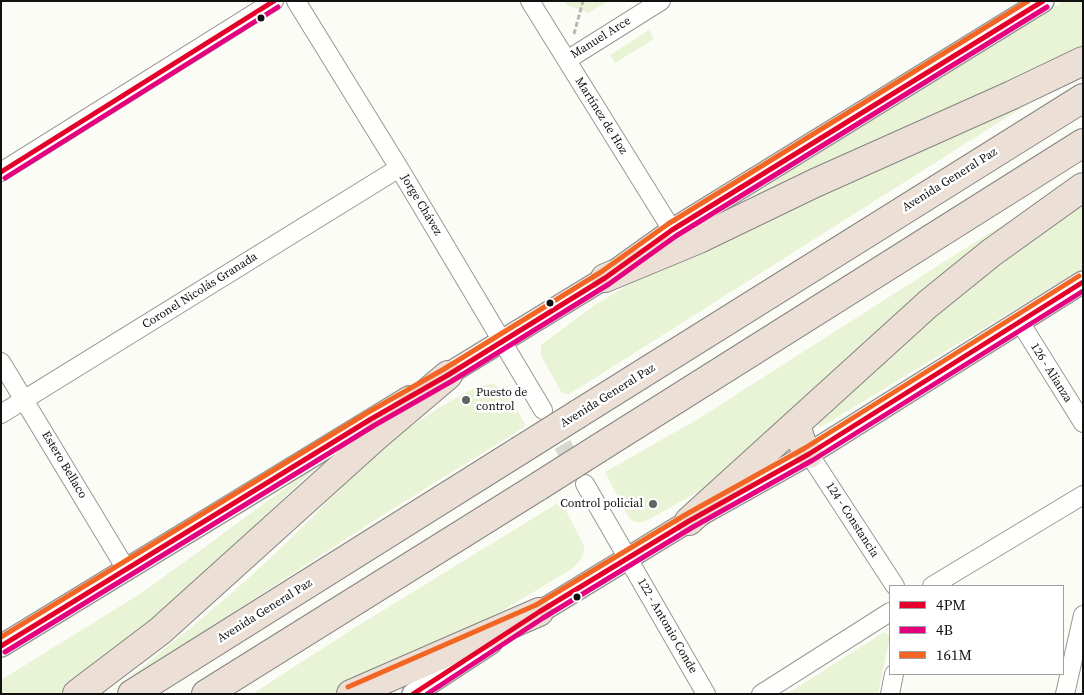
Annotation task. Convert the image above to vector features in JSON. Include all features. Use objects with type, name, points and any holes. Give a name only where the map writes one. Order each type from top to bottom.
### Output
[{"type":"highway","points":[[605,278],[699,239],[815,183],[1012,95],[1083,61]]},
{"type":"highway","name":"Avenida General Paz","points":[[132,694],[1083,98]]},
{"type":"highway","points":[[206,694],[1083,143]]},
{"type":"highway","points":[[688,521],[928,304],[991,253],[1083,187]]},
{"type":"highway","points":[[77,694],[160,631],[448,374]]},
{"type":"highway","points":[[796,424],[801,441],[808,454]]},
{"type":"highway","points":[[351,694],[538,612]]},
{"type":"street","points":[[1,172],[274,1]]},
{"type":"street","name":"Jorge Chávez","points":[[296,1],[399,168],[543,410]]},
{"type":"street","name":"Martínez de Hoz","points":[[530,1],[672,230]]},
{"type":"street","name":"Manuel Arce","points":[[567,60],[661,1]]},
{"type":"street","points":[[1,646],[362,424],[605,278],[672,230],[1043,1]]},
{"type":"street","name":"Coronel Nicolás Granada","points":[[1,414],[399,168]]},
{"type":"street","points":[[417,693],[538,612],[688,521],[808,454],[1083,282]]},
{"type":"street","name":"126 - Alianza","points":[[1020,322],[1083,423]]},
{"type":"street","name":"Estero Bellaco","points":[[1,362],[25,399],[126,570]]},
{"type":"street","name":"124 - Constancia","points":[[808,454],[895,585]]},
{"type":"street","points":[[585,484],[628,558]]},
{"type":"street","points":[[934,585],[1083,495]]},
{"type":"street","name":"122 - Antonio Conde","points":[[628,558],[706,694]]},
{"type":"street","points":[[761,694],[889,613]]},
{"type":"street","points":[[1065,694],[1083,615]]},
{"type":"street","points":[[890,694],[894,675]]},
{"type":"path","points":[[567,60],[583,1]]},
{"type":"green space","points":[[564,1],[608,1],[589,13],[567,5]]},
{"type":"green space","points":[[1064,1],[1083,1],[1083,49],[733,209],[787,173]]},
{"type":"green space","points":[[649,30],[654,39],[615,63],[610,55]]},
{"type":"green space","points":[[1047,92],[568,395],[562,393],[541,356],[541,345],[592,307],[660,265]]},
{"type":"green space","points":[[1083,198],[1083,268],[819,427],[818,420],[919,325]]},
{"type":"green space","points":[[1008,223],[707,487],[646,521],[637,522],[629,518],[605,472],[698,419],[986,235]]},
{"type":"green space","points":[[493,384],[506,390],[526,426],[375,520],[108,694],[187,631],[244,582],[286,544],[352,477],[399,436],[424,417],[461,395]]},
{"type":"green space","points":[[324,460],[141,632],[59,694],[1,694],[1,680],[143,592]]},
{"type":"green space","points":[[561,501],[584,546],[582,557],[570,570],[470,630],[334,694],[252,694],[356,627]]},
{"type":"green space","points":[[884,632],[889,635],[878,694],[787,694]]},
{"type":"tunnel","points":[[549,421],[578,472]]},
{"type":"transit line","name":"4PM","points":[[1,172],[274,1]]},
{"type":"transit line","name":"161M","points":[[1,637],[601,272],[668,224],[1028,1]]},
{"type":"transit line","name":"4PM","points":[[1,646],[605,278],[672,230],[1043,1]]},
{"type":"transit line","name":"4B","points":[[5,178],[278,7]]},
{"type":"transit line","name":"4B","points":[[5,652],[609,284],[676,236],[1047,7]]},
{"type":"transit line","name":"161M","points":[[348,687],[536,605],[685,515],[805,448],[1079,276]]},
{"type":"transit line","name":"4PM","points":[[413,694],[539,612],[689,521],[809,454],[1083,282]]},
{"type":"transit line","name":"4B","points":[[427,694],[543,618],[693,527],[813,460],[1083,291]]},
{"type":"place","name":"Puesto de control","points":[[466,400]]},
{"type":"place","name":"Control policial","points":[[653,504]]}]
